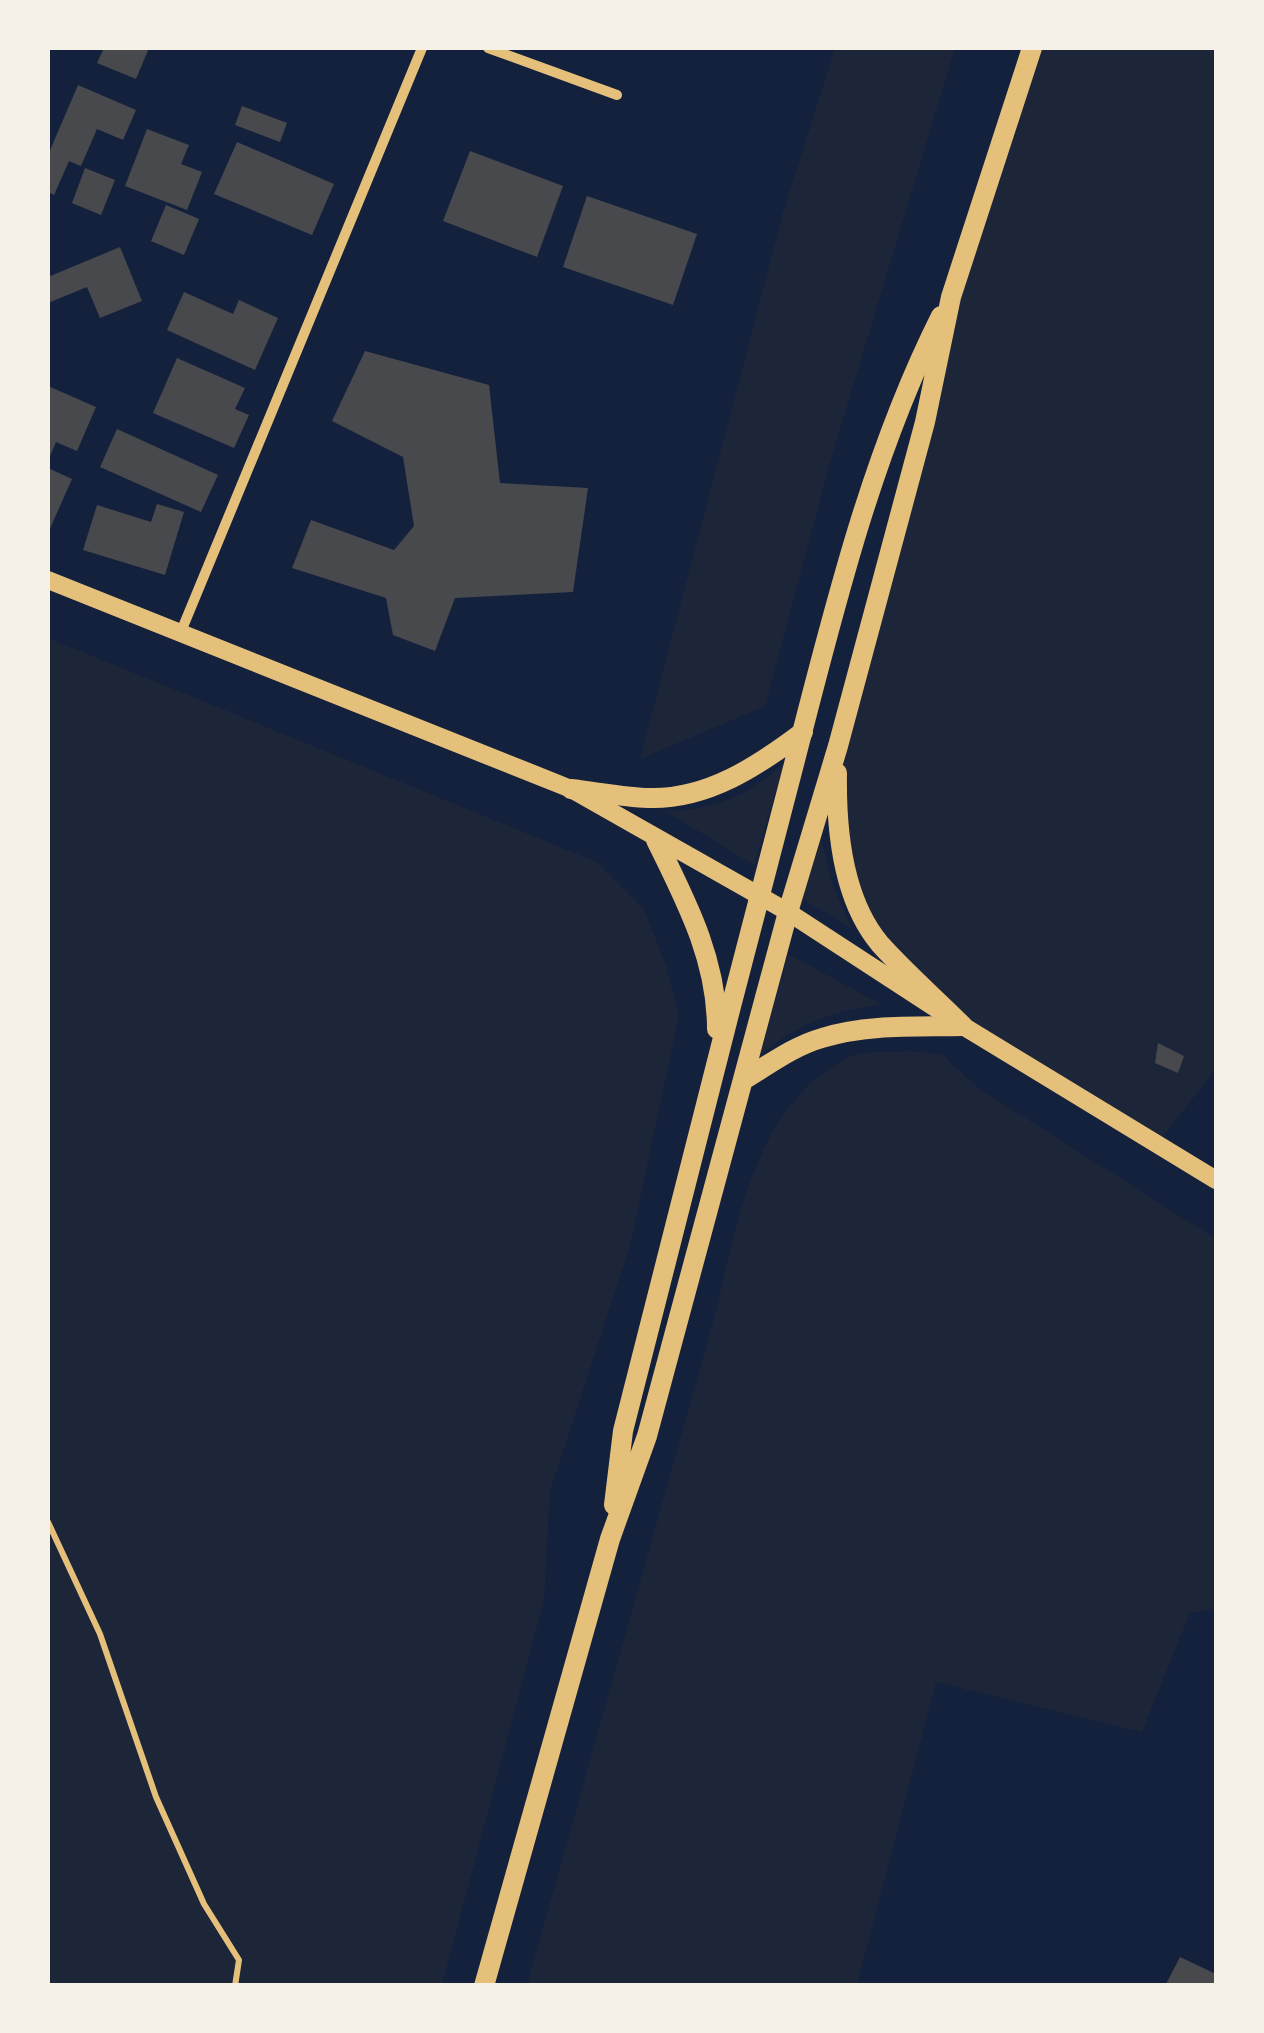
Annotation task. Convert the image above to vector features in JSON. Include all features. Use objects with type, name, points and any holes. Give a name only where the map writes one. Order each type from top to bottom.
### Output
[{"type":"main road","points":[[484,1986],[610,1539],[648,1436],[788,912],[838,746],[926,422],[951,297],[1032,48]]},
{"type":"main road","points":[[610,1539],[623,1431],[802,732],[877,471],[918,363],[951,297]]},
{"type":"main road","points":[[571,789],[652,798],[712,788],[760,764],[802,732]]},
{"type":"main road","points":[[838,746],[836,798],[848,882],[861,913],[878,942],[963,1026]]},
{"type":"main road","points":[[656,840],[704,940],[717,1016],[718,1056]]},
{"type":"main road","points":[[745,1078],[798,1047],[822,1038],[862,1029],[963,1026]]},
{"type":"street","points":[[180,634],[422,48]]},
{"type":"street","points":[[488,48],[617,95]]},
{"type":"street","points":[[48,580],[571,789],[788,912],[963,1026],[1216,1180]]},
{"type":"path","points":[[48,1522],[100,1634],[156,1797],[204,1904],[238,1960],[235,1986]]},
{"type":"shaded area","points":[[835,48],[955,48],[831,459],[765,706],[640,759],[783,213]]},
{"type":"shaded area","points":[[1032,48],[1216,48],[1216,1069],[1157,1144],[963,1026],[879,942],[848,882],[838,746],[951,297]]},
{"type":"shaded area","points":[[48,638],[597,862],[644,909],[666,966],[679,1016],[630,1246],[550,1491],[544,1600],[442,1985],[48,1985]]},
{"type":"shaded area","points":[[785,761],[754,865],[667,812],[732,798],[760,783]]},
{"type":"shaded area","points":[[820,832],[832,883],[852,929],[801,898]]},
{"type":"shaded area","points":[[788,954],[882,1005],[816,1020],[760,1056]]},
{"type":"shaded area","points":[[908,1051],[942,1054],[978,1088],[1216,1239],[1216,1608],[1190,1613],[1142,1732],[936,1682],[857,1985],[527,1985],[755,1168],[791,1105],[816,1079],[853,1055]]},
{"type":"building","points":[[104,48],[149,48],[136,79],[97,63]]},
{"type":"building","points":[[78,85],[136,110],[123,140],[97,129],[81,166],[69,161],[54,195],[48,192],[48,155]]},
{"type":"building","points":[[242,106],[287,123],[280,142],[235,125]]},
{"type":"building","points":[[147,129],[189,145],[181,164],[202,172],[187,210],[125,186]]},
{"type":"building","points":[[237,142],[334,184],[312,235],[214,194]]},
{"type":"building","points":[[470,151],[563,186],[537,257],[443,221]]},
{"type":"building","points":[[85,168],[115,180],[101,215],[72,203]]},
{"type":"building","points":[[587,196],[697,234],[673,305],[563,267]]},
{"type":"building","points":[[166,205],[199,219],[184,255],[151,241]]},
{"type":"building","points":[[120,247],[142,301],[100,318],[87,287],[48,303],[48,277]]},
{"type":"building","points":[[184,292],[233,314],[239,300],[278,318],[255,370],[167,330]]},
{"type":"building","points":[[365,351],[489,385],[500,483],[588,488],[573,592],[455,598],[435,651],[393,635],[386,598],[292,568],[311,520],[394,550],[414,526],[403,457],[332,421]]},
{"type":"building","points":[[177,358],[245,388],[235,409],[249,415],[234,448],[153,413]]},
{"type":"building","points":[[48,386],[96,407],[77,451],[56,442],[48,461]]},
{"type":"building","points":[[117,429],[218,475],[201,512],[100,467]]},
{"type":"building","points":[[48,468],[72,479],[48,533]]},
{"type":"building","points":[[157,504],[184,512],[165,575],[83,550],[97,505],[151,522]]},
{"type":"building","points":[[1158,1043],[1184,1056],[1178,1073],[1155,1063]]},
{"type":"building","points":[[1180,1957],[1216,1974],[1216,1986],[1165,1986]]}]
